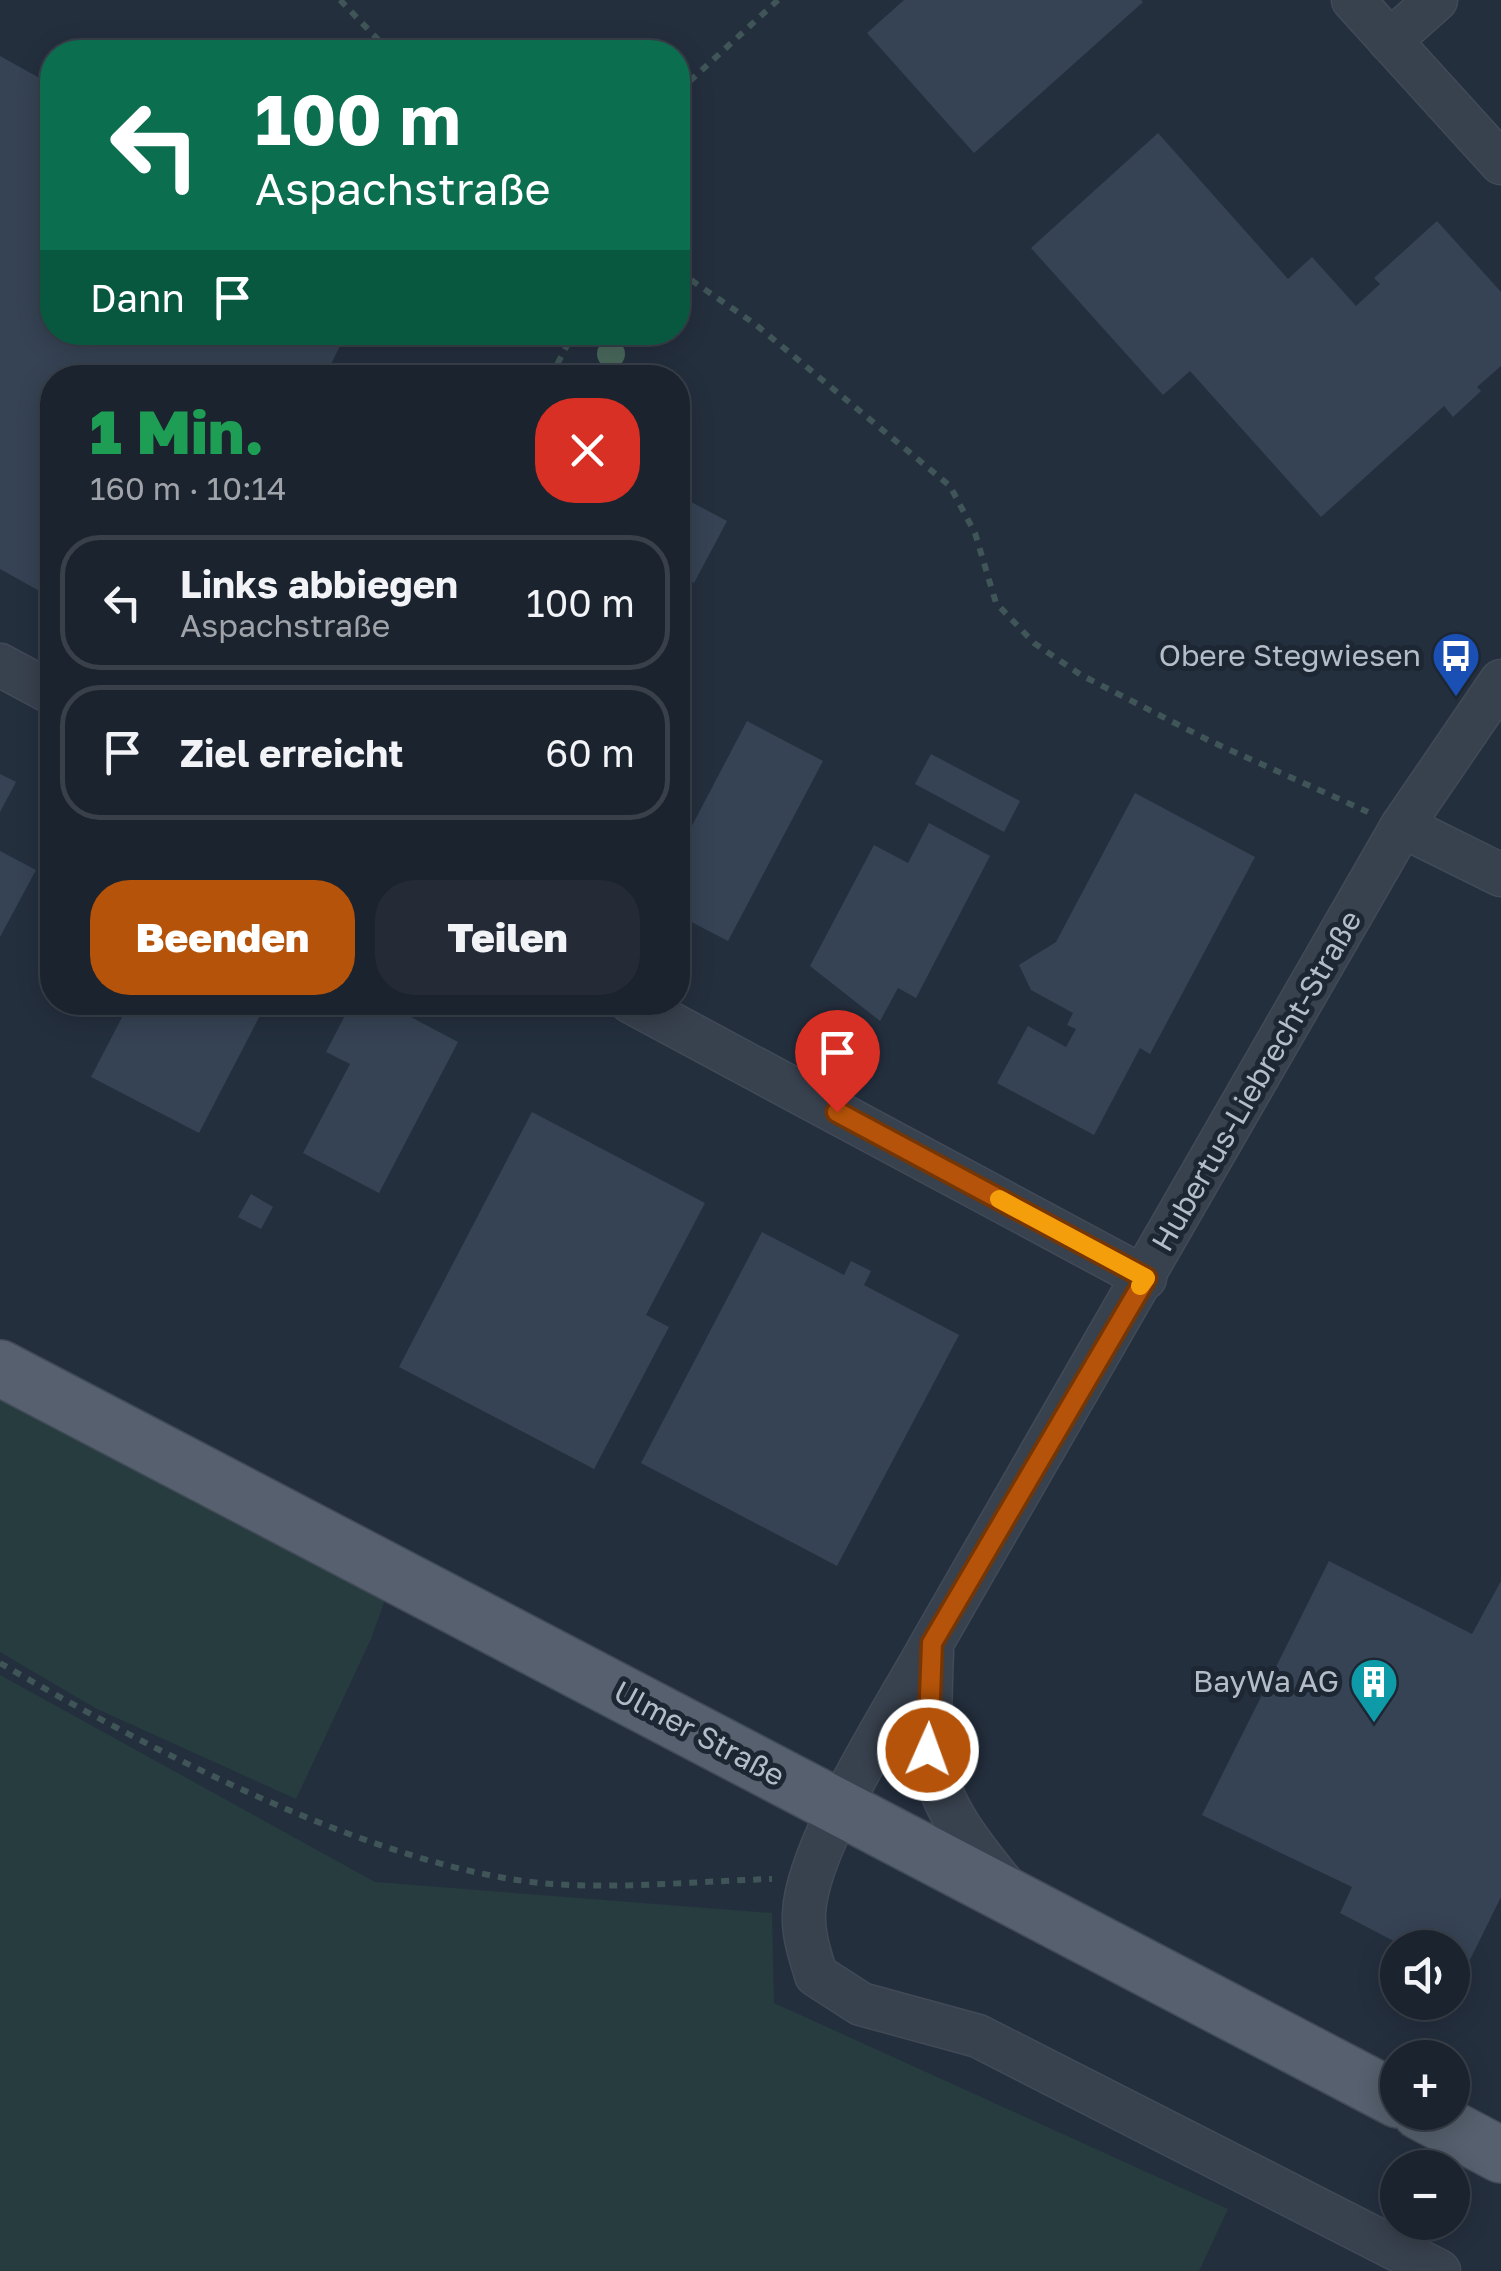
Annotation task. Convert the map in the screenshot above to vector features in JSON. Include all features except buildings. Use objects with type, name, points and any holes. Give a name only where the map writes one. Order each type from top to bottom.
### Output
[{"type":"main road","name":"Ulmer Straße","points":[[0,1368],[1380,2091]]},
{"type":"main road","points":[[1454,2130],[1501,2155]]},
{"type":"street","points":[[1354,0],[1501,163]]},
{"type":"street","points":[[1390,41],[1436,0]]},
{"type":"street","points":[[0,664],[40,686]]},
{"type":"street","name":"Hubertus-Liebrecht-Straße","points":[[808,1885],[842,1809],[932,1643],[1146,1278],[1402,826],[1501,682]]},
{"type":"street","points":[[1402,826],[1501,875]]},
{"type":"street","points":[[655,1015],[1146,1278]]},
{"type":"street","name":"Hubertus-Liebrecht-Straße","points":[[932,1643],[928,1750],[938,1791],[960,1832],[1016,1900]]},
{"type":"street","points":[[808,1885],[806,1942],[816,1975],[837,1991],[862,2004],[978,2036],[1439,2271]]},
{"type":"path","points":[[340,0],[378,40]]},
{"type":"path","points":[[690,81],[778,0]]},
{"type":"path","points":[[690,279],[755,324],[950,486],[975,533],[996,604],[1034,643],[1081,674],[1210,741],[1402,826]]},
{"type":"path","points":[[0,1662],[90,1715],[316,1821],[452,1866],[551,1884],[775,1879],[808,1885]]},
{"type":"green space","points":[[0,1392],[387,1594],[371,1639],[296,1799],[95,1708],[0,1652]]},
{"type":"green space","points":[[0,1675],[375,1882],[772,1913],[774,2003],[1228,2209],[1199,2271],[0,2271]]},
{"type":"slow traffic","points":[[999,1199],[1146,1278],[1140,1286]]},
{"type":"place","name":"Obere Stegwiesen","points":[[1456,698]]},
{"type":"place","name":"BayWa AG","points":[[1374,1724]]},
{"type":"route","points":[[837,1112],[1146,1278],[932,1643],[928,1750]]}]
